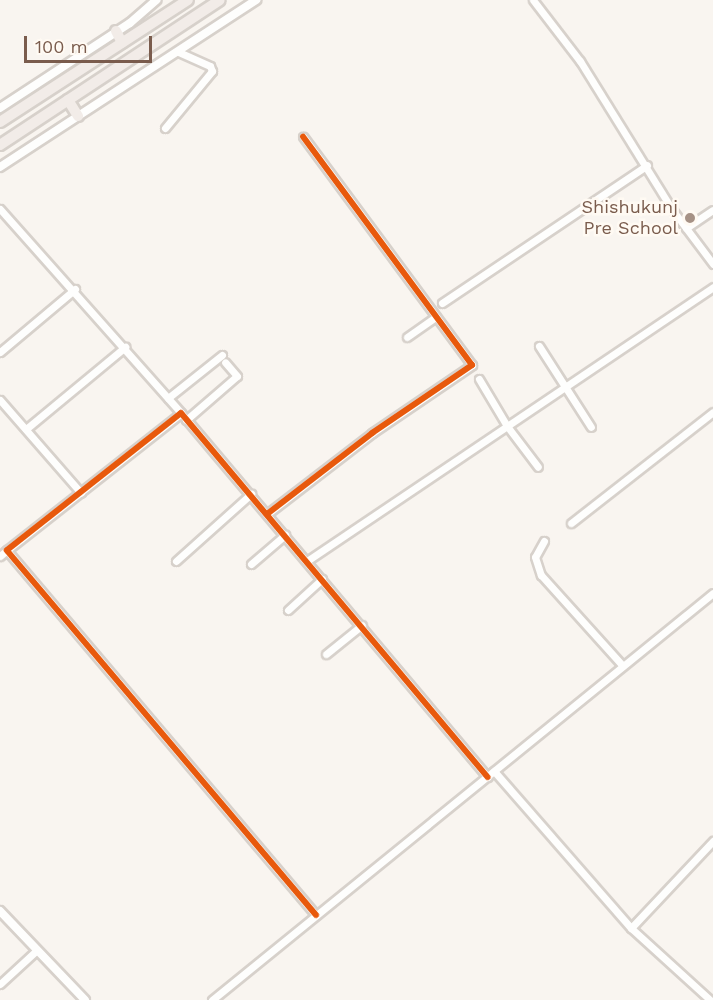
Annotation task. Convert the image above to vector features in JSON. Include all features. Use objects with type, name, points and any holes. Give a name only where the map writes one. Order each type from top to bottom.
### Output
[{"type":"highway","points":[[0,122],[188,0]]},
{"type":"highway","points":[[0,145],[220,0]]},
{"type":"highway","points":[[116,31],[122,43]]},
{"type":"highway","points":[[68,100],[78,116]]},
{"type":"street","points":[[0,108],[116,31],[156,0]]},
{"type":"street","points":[[0,167],[256,0]]},
{"type":"street","points":[[533,0],[580,61],[686,228],[713,264]]},
{"type":"street","points":[[165,128],[212,71],[210,66],[178,52]]},
{"type":"street","points":[[267,514],[372,433],[472,365],[303,137]]},
{"type":"street","points":[[442,303],[647,165]]},
{"type":"street","points":[[0,209],[75,289],[125,347],[362,625],[487,777]]},
{"type":"street","points":[[686,228],[713,210]]},
{"type":"street","points":[[307,561],[713,287]]},
{"type":"street","points":[[0,352],[75,289]]},
{"type":"street","points":[[408,338],[436,317]]},
{"type":"street","points":[[539,346],[591,427]]},
{"type":"street","points":[[26,429],[125,347]]},
{"type":"street","points":[[168,398],[224,358],[236,377],[186,420]]},
{"type":"street","points":[[479,379],[507,426],[538,467]]},
{"type":"street","points":[[0,400],[81,493]]},
{"type":"street","points":[[571,523],[713,412]]},
{"type":"street","points":[[0,556],[181,413]]},
{"type":"street","points":[[176,561],[251,494]]},
{"type":"street","points":[[251,564],[285,535]]},
{"type":"street","points":[[544,541],[535,557],[541,575],[623,666]]},
{"type":"street","points":[[7,550],[316,915]]},
{"type":"street","points":[[288,610],[322,579]]},
{"type":"street","points":[[212,1000],[713,593]]},
{"type":"street","points":[[326,654],[362,625]]},
{"type":"street","points":[[494,771],[631,928],[710,1000]]},
{"type":"street","points":[[631,928],[713,842]]},
{"type":"street","points":[[0,911],[85,1000]]},
{"type":"street","points":[[0,984],[37,950]]},
{"type":"cycle path","points":[[267,514],[372,433],[472,365],[303,137]]},
{"type":"cycle path","points":[[316,915],[7,550],[181,413],[487,777]]},
{"type":"place","name":"Shishukunj Pre School","points":[[690,218]]}]
